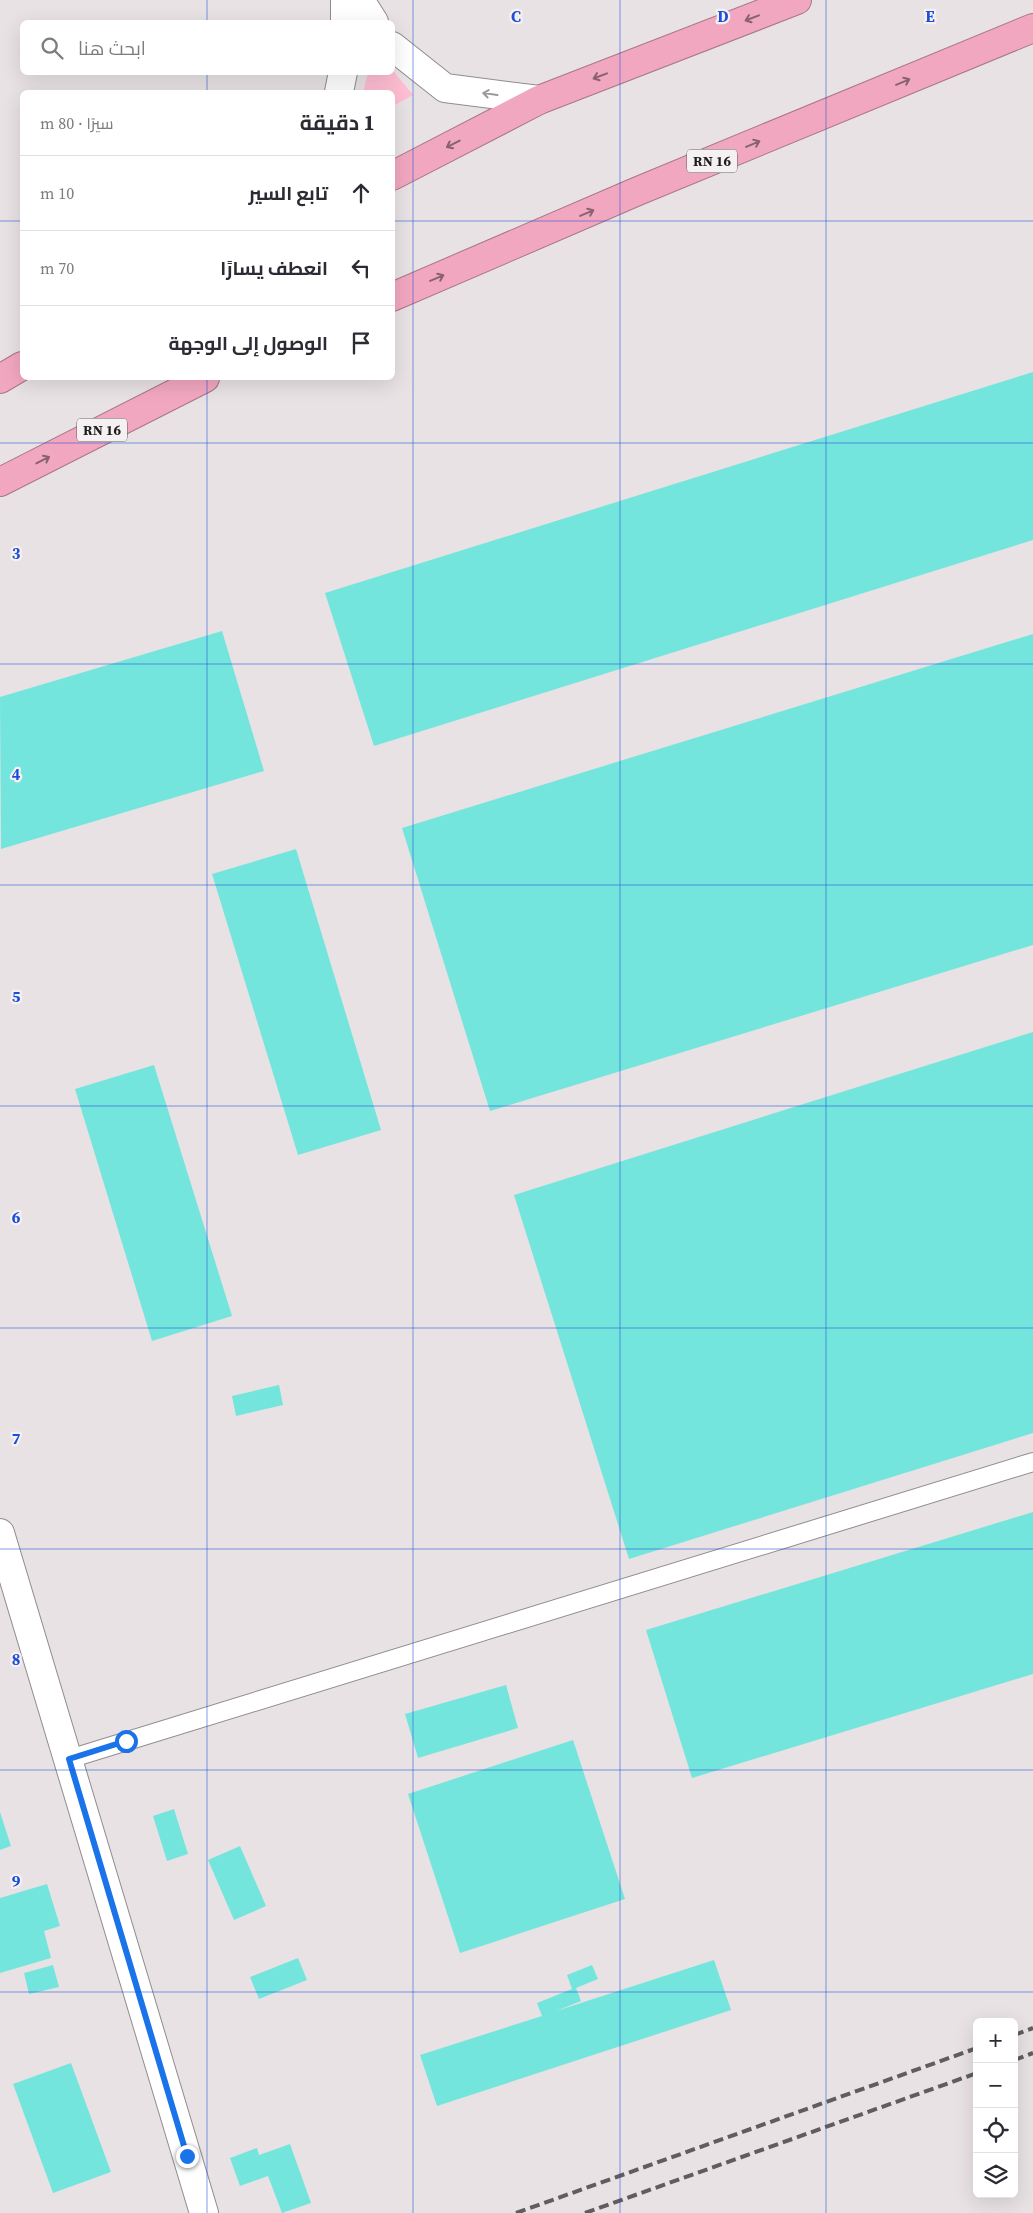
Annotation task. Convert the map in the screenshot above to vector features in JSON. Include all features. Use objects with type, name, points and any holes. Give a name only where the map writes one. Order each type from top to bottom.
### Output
[{"type":"highway","points":[[395,174],[538,100],[797,0]]},
{"type":"highway","name":"RN 16","points":[[395,296],[647,188],[1033,28]]},
{"type":"highway","points":[[0,378],[20,367]]},
{"type":"highway","name":"RN 16","points":[[0,482],[201,380]]},
{"type":"street","points":[[344,20],[345,0]]},
{"type":"street","points":[[360,0],[373,20]]},
{"type":"street","points":[[395,48],[446,88],[538,100]]},
{"type":"street","points":[[340,90],[342,75]]},
{"type":"street","points":[[0,1533],[204,2213]]},
{"type":"lane","points":[[69,1759],[1033,1462]]},
{"type":"shaded area","points":[[395,73],[413,95],[395,105],[395,90],[364,90],[367,75],[395,75]]},
{"type":"building","points":[[1033,372],[1033,540],[374,746],[325,593]]},
{"type":"building","points":[[222,631],[264,771],[1,849],[0,697]]},
{"type":"building","points":[[1033,634],[1033,945],[490,1111],[402,828]]},
{"type":"building","points":[[296,849],[381,1130],[298,1155],[212,874]]},
{"type":"building","points":[[1033,1032],[1033,1433],[629,1559],[514,1195]]},
{"type":"building","points":[[154,1065],[232,1316],[152,1341],[75,1089]]},
{"type":"building","points":[[279,1385],[283,1405],[236,1416],[232,1396]]},
{"type":"building","points":[[1033,1512],[1033,1674],[692,1778],[646,1630]]},
{"type":"building","points":[[506,1685],[518,1728],[418,1758],[405,1714]]},
{"type":"building","points":[[573,1740],[625,1899],[460,1953],[408,1794]]},
{"type":"building","points":[[174,1809],[188,1854],[167,1861],[153,1816]]},
{"type":"building","points":[[0,1812],[11,1846],[0,1850]]},
{"type":"building","points":[[240,1846],[266,1906],[234,1920],[208,1860]]},
{"type":"building","points":[[47,1884],[60,1926],[44,1931],[51,1958],[0,1973],[0,1898]]},
{"type":"building","points":[[298,1958],[307,1980],[259,1999],[250,1977]]},
{"type":"building","points":[[714,1960],[731,2010],[437,2106],[420,2055],[542,2016],[537,2003],[572,1989],[567,1975],[592,1965],[598,1979],[576,1988],[581,2001],[556,2011]]},
{"type":"building","points":[[53,1965],[59,1987],[29,1994],[24,1973]]},
{"type":"building","points":[[71,2063],[111,2172],[53,2193],[13,2084]]},
{"type":"building","points":[[290,2144],[311,2203],[282,2213],[268,2176],[240,2186],[230,2158],[257,2148],[259,2155]]},
{"type":"railway","points":[[1018,2034],[1033,2028]]},
{"type":"railway","points":[[516,2213],[973,2049]]},
{"type":"railway","points":[[1018,2059],[1033,2053]]},
{"type":"railway","points":[[585,2213],[973,2074]]},
{"type":"route","points":[[126,1741],[69,1759],[187,2156]]}]
